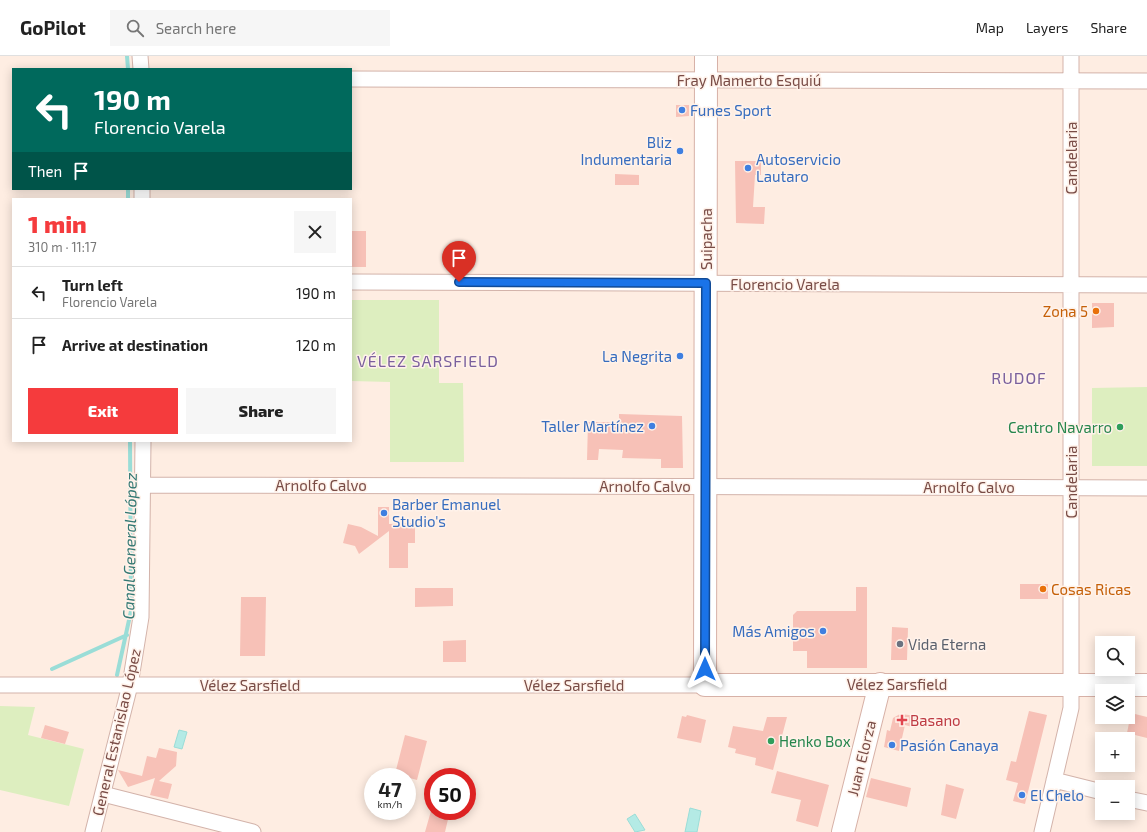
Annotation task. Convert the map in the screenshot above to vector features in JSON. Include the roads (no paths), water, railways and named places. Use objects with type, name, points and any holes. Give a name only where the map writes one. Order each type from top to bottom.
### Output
[{"type":"main road","name":"Suipacha","points":[[705,685],[706,56]]},
{"type":"main road","name":"Juan Elorza","points":[[842,832],[880,684]]},
{"type":"main road","name":"Vélez Sarsfield","points":[[705,685],[1147,685]]},
{"type":"street","points":[[140,56],[140,68]]},
{"type":"street","name":"Candelaria","points":[[1042,832],[1071,708],[1071,56]]},
{"type":"street","name":"Fray Mamerto Esquiú","points":[[352,79],[1147,81]]},
{"type":"street","name":"Florencio Varela","points":[[352,282],[1147,285]]},
{"type":"street","name":"General Estanislao López","points":[[93,832],[130,685],[141,617],[144,485],[143,442]]},
{"type":"street","name":"Arnolfo Calvo","points":[[144,485],[1147,488]]},
{"type":"street","name":"Vélez Sarsfield","points":[[0,685],[705,685]]},
{"type":"street","points":[[1054,780],[1095,790]]},
{"type":"street","points":[[103,794],[253,832]]},
{"type":"street","points":[[1135,800],[1147,803]]},
{"type":"water","points":[[179,730],[187,732],[182,749],[174,747]]},
{"type":"water","points":[[690,808],[701,811],[697,832],[685,832]]},
{"type":"water","points":[[635,814],[645,830],[635,832],[627,819]]},
{"type":"waterway","name":"Canal General López","points":[[127,56],[128,68]]},
{"type":"waterway","name":"Canal General López","points":[[128,190],[128,198]]},
{"type":"waterway","name":"Canal General López","points":[[117,675],[131,611],[130,442]]},
{"type":"waterway","points":[[52,669],[127,635]]},
{"type":"place","name":"Funes Sport","points":[[682,110]]},
{"type":"place","name":"Bliz Indumentaria","points":[[680,151]]},
{"type":"place","name":"Autoservicio Lautaro","points":[[748,168]]},
{"type":"place","name":"Zona 5","points":[[1096,311]]},
{"type":"place","name":"La Negrita","points":[[680,356]]},
{"type":"place","name":"Taller Martínez","points":[[652,426]]},
{"type":"place","name":"Centro Navarro","points":[[1120,427]]},
{"type":"place","name":"Barber Emanuel Studio's","points":[[384,513]]},
{"type":"place","name":"Cosas Ricas","points":[[1043,589]]},
{"type":"place","name":"Más Amigos","points":[[823,631]]},
{"type":"place","name":"Vida Eterna","points":[[900,644]]},
{"type":"place","name":"Basano","points":[[902,720]]},
{"type":"place","name":"Henko Box","points":[[771,741]]},
{"type":"place","name":"Pasión Canaya","points":[[892,745]]},
{"type":"place","name":"El Chelo","points":[[1022,795]]},
{"type":"district","name":"VÉLEZ SARSFIELD","points":[[428,360]]},
{"type":"district","name":"RUDOF","points":[[1019,377]]}]
